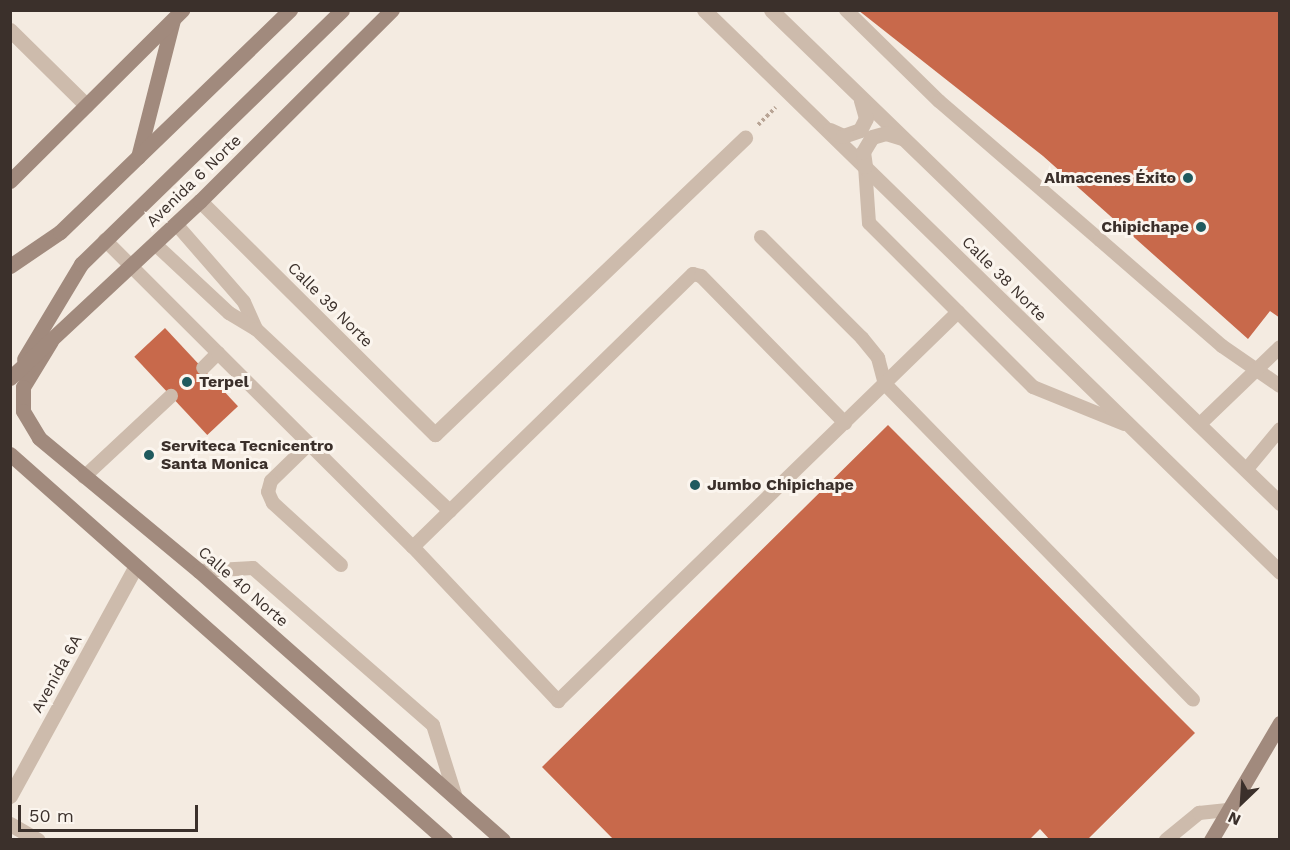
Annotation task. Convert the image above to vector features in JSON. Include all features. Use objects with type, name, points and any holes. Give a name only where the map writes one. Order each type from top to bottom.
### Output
[{"type":"street","points":[[10,266],[60,232],[290,10]]},
{"type":"street","name":"Avenida 6 Norte","points":[[14,375],[71,278],[105,240],[342,10]]},
{"type":"street","name":"Avenida 6 Norte","points":[[14,375],[200,201],[392,10]]},
{"type":"street","name":"Calle 38 Norte","points":[[704,10],[828,129],[1124,424],[1280,572]]},
{"type":"street","name":"Calle 38 Norte","points":[[771,10],[1280,503]]},
{"type":"street","points":[[138,158],[178,15]]},
{"type":"street","points":[[10,181],[178,15]]},
{"type":"street","points":[[10,30],[86,105]]},
{"type":"street","points":[[828,129],[843,136],[860,130],[866,118],[859,97]]},
{"type":"street","points":[[865,166],[862,152],[873,137],[886,133],[902,138]]},
{"type":"street","name":"Calle 39 Norte","points":[[200,201],[435,434],[745,138]]},
{"type":"street","name":"Calle 40 Norte","points":[[51,341],[25,379],[23,411],[39,438],[199,571],[502,840]]},
{"type":"street","points":[[10,454],[135,568],[445,840]]},
{"type":"street","name":"Avenida 6A","points":[[10,796],[135,568]]},
{"type":"street","points":[[1211,840],[1280,723]]},
{"type":"street","points":[[10,824],[38,840]]},
{"type":"lane","points":[[846,10],[948,109],[1255,369],[1280,386]]},
{"type":"lane","points":[[865,166],[869,223],[1033,387],[1124,424]]},
{"type":"lane","points":[[176,224],[244,302],[256,329]]},
{"type":"lane","points":[[761,237],[862,338],[878,358],[885,384],[1193,700]]},
{"type":"lane","points":[[105,240],[413,547],[553,699],[564,701],[958,312]]},
{"type":"lane","points":[[155,244],[229,313],[256,329],[450,511]]},
{"type":"lane","points":[[413,547],[693,274],[701,276],[845,423]]},
{"type":"lane","points":[[1199,425],[1280,347]]},
{"type":"lane","points":[[202,368],[218,353]]},
{"type":"lane","points":[[84,477],[171,396]]},
{"type":"lane","points":[[1246,470],[1280,429]]},
{"type":"lane","points":[[309,444],[271,481],[268,492],[273,503],[341,565]]},
{"type":"lane","points":[[199,571],[253,568],[433,725],[456,798]]},
{"type":"lane","points":[[1166,840],[1199,813],[1230,810]]},
{"type":"path","points":[[745,138],[790,92]]},
{"type":"building","name":"Almacenes Éxito","points":[[858,10],[1280,10],[1280,318],[1270,311],[1248,339],[1043,156]]},
{"type":"building","name":"Terpel","points":[[165,328],[238,406],[207,435],[134,357]]},
{"type":"building","points":[[888,425],[1195,733],[1087,840],[1050,840],[1040,829],[1029,840],[614,840],[542,767]]},
{"type":"place","name":"Almacenes Éxito","points":[[1188,178]]},
{"type":"place","name":"Chipichape","points":[[1201,227]]},
{"type":"place","name":"Terpel","points":[[187,382]]},
{"type":"place","name":"Serviteca Tecnicentro Santa Monica","points":[[149,455]]},
{"type":"place","name":"Jumbo Chipichape","points":[[695,485]]}]
